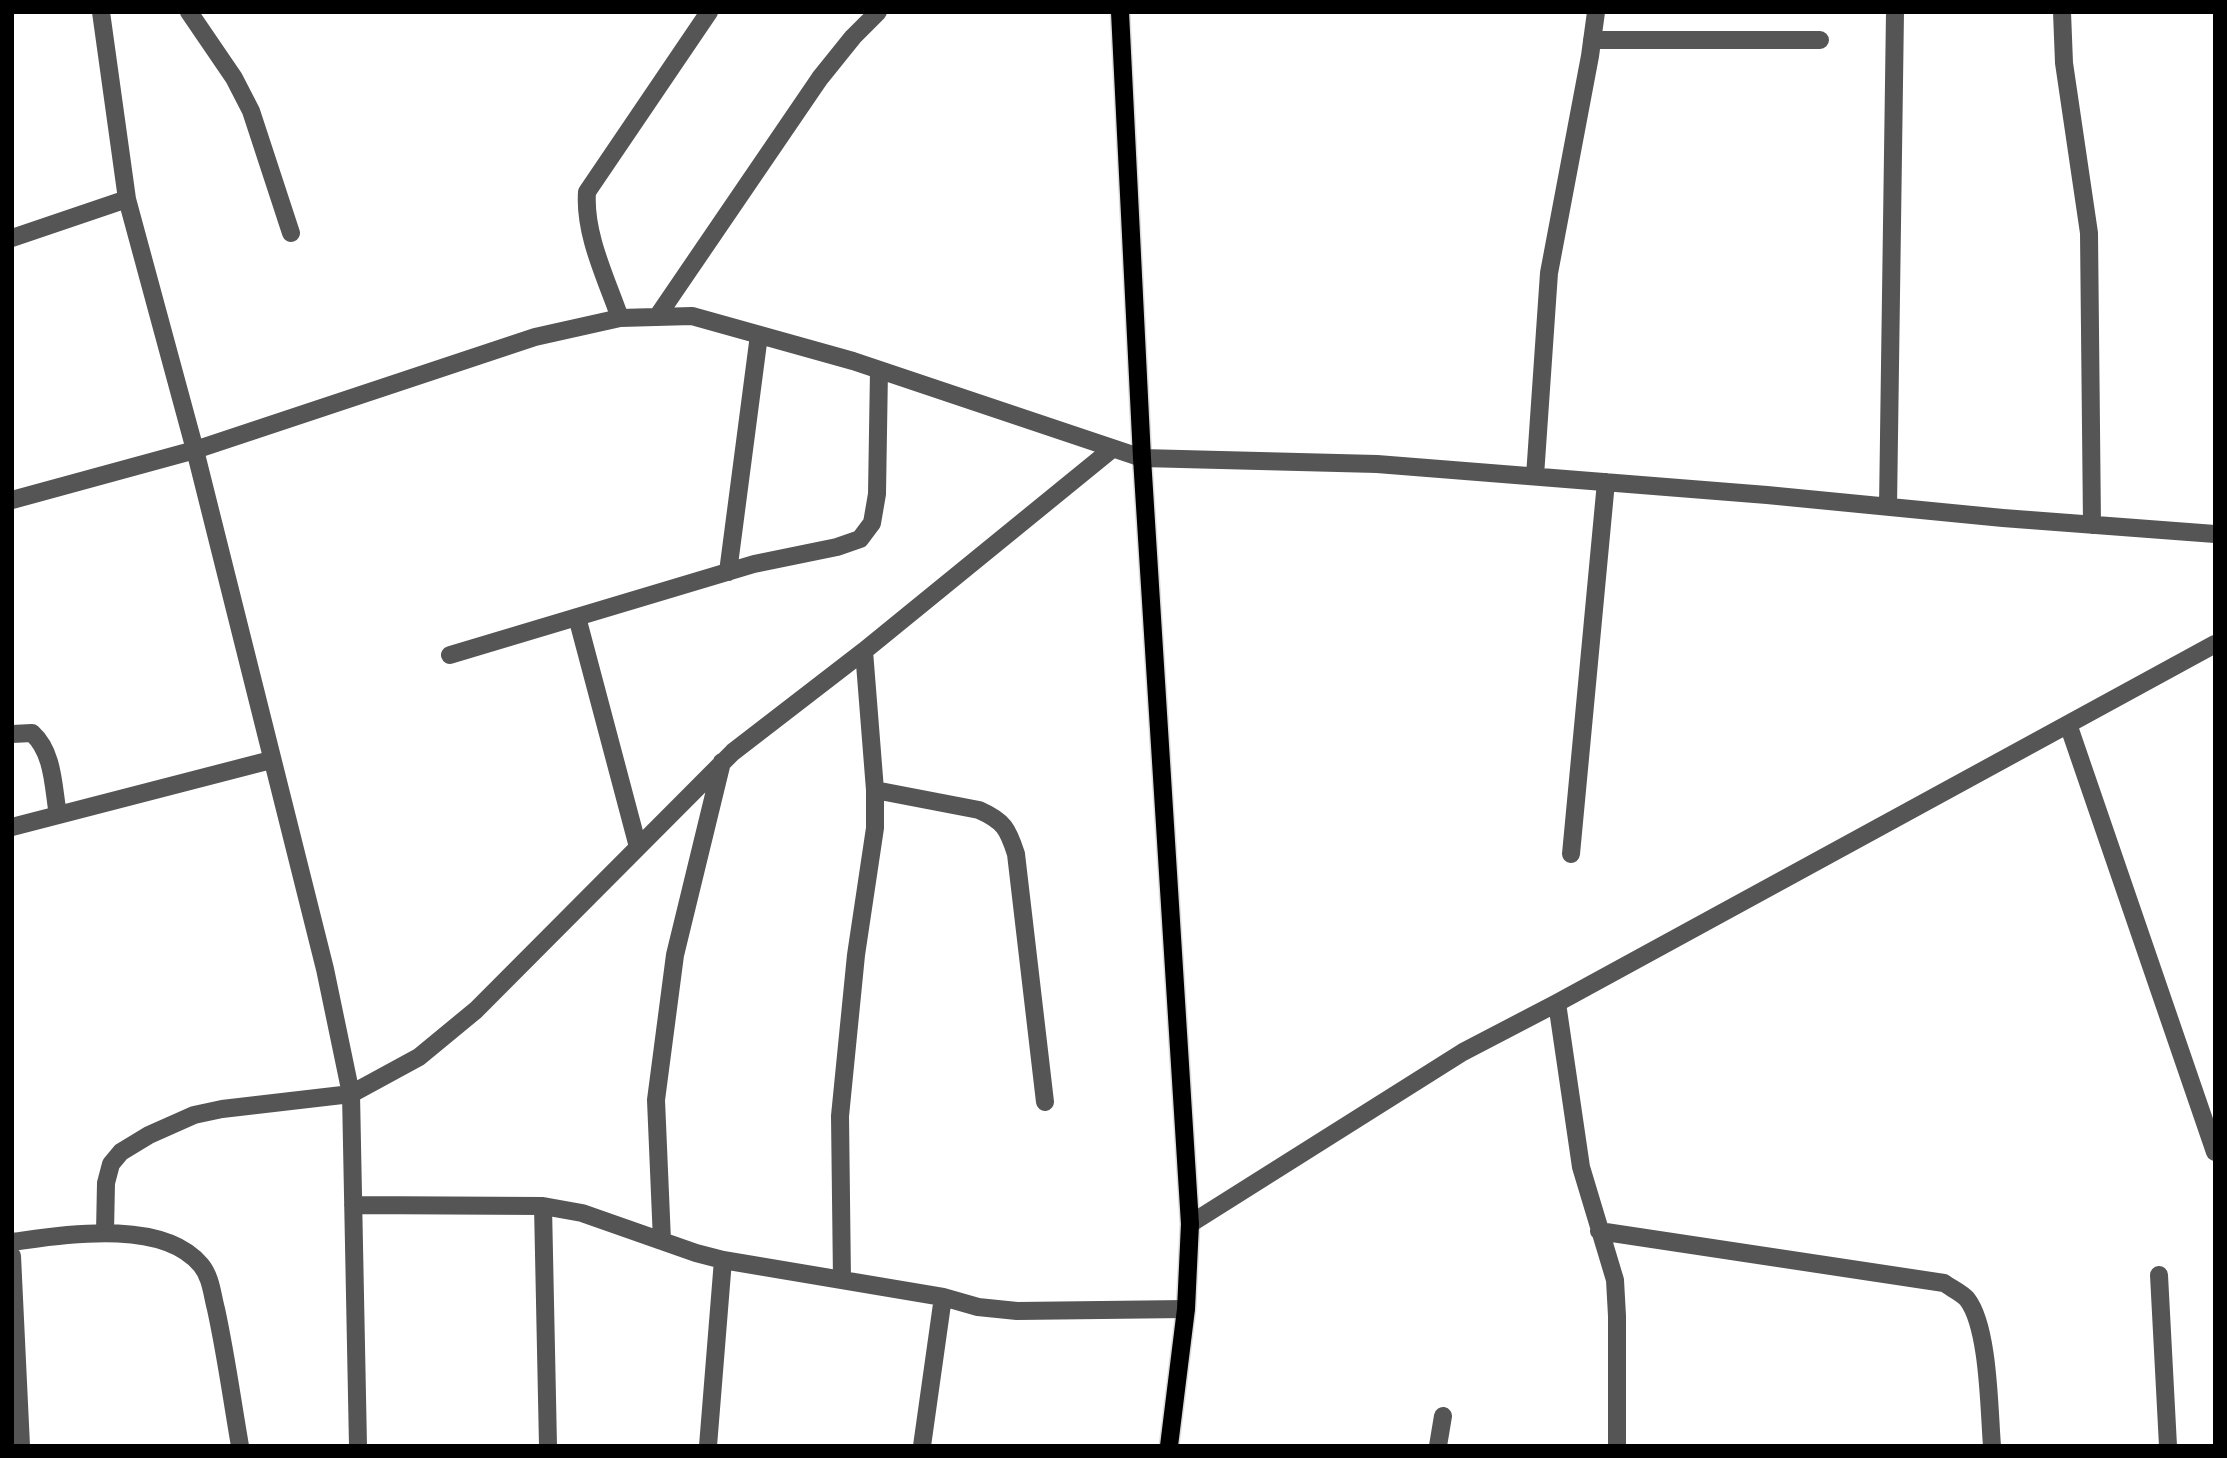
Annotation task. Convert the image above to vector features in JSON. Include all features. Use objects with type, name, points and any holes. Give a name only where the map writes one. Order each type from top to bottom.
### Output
[{"type":"main road","points":[[1120,12],[1142,458],[1189,1224],[1186,1309],[1169,1446]]},
{"type":"street","points":[[101,12],[127,199],[195,450],[325,969],[351,1094],[358,1446]]},
{"type":"street","points":[[189,12],[234,78],[251,111],[291,233]]},
{"type":"street","points":[[620,318],[589,229],[587,192],[709,12]]},
{"type":"street","points":[[657,317],[820,78],[853,37],[878,12]]},
{"type":"street","points":[[1535,476],[1549,273],[1595,12]]},
{"type":"street","points":[[1888,507],[1895,12]]},
{"type":"street","points":[[2062,12],[2064,63],[2089,233],[2092,524]]},
{"type":"street","points":[[1592,40],[1820,40]]},
{"type":"street","points":[[12,238],[127,199]]},
{"type":"street","points":[[12,499],[195,450],[535,337],[620,318],[692,316],[879,370],[1142,458],[1377,464],[2215,534]]},
{"type":"street","points":[[728,572],[759,335]]},
{"type":"street","points":[[450,655],[754,564],[837,547],[860,539],[872,523],[877,494],[879,370]]},
{"type":"street","points":[[105,1232],[106,1183],[111,1164],[121,1152],[149,1135],[194,1115],[222,1109],[351,1094],[419,1057],[476,1010],[722,762],[864,651],[1112,449]]},
{"type":"street","points":[[1571,854],[1605,482]]},
{"type":"street","points":[[577,617],[638,847]]},
{"type":"street","points":[[1189,1224],[1463,1052],[2215,644]]},
{"type":"street","points":[[842,1280],[840,1116],[856,956],[875,828],[875,790],[864,651]]},
{"type":"street","points":[[2068,724],[2215,1152]]},
{"type":"street","points":[[12,734],[32,733],[42,741],[48,755],[58,816]]},
{"type":"street","points":[[12,827],[271,760]]},
{"type":"street","points":[[662,1241],[656,1100],[675,955],[722,762]]},
{"type":"street","points":[[875,790],[979,810],[994,817],[1008,831],[1016,854],[1045,1102]]},
{"type":"street","points":[[1557,1003],[1581,1167],[1615,1280],[1617,1446]]},
{"type":"street","points":[[353,1205],[543,1206],[582,1213],[723,1260],[943,1297],[978,1307],[1017,1311],[1186,1309]]},
{"type":"street","points":[[543,1206],[548,1446]]},
{"type":"street","points":[[1599,1231],[1944,1283],[1967,1298],[1978,1321],[1984,1355],[1992,1446]]},
{"type":"street","points":[[12,1242],[68,1234],[126,1232],[187,1252],[208,1277],[222,1338],[240,1446]]},
{"type":"street","points":[[12,1256],[21,1446]]},
{"type":"street","points":[[709,1446],[723,1260]]},
{"type":"street","points":[[2159,1275],[2168,1446]]},
{"type":"street","points":[[922,1446],[943,1297]]},
{"type":"street","points":[[1438,1446],[1443,1416]]}]
